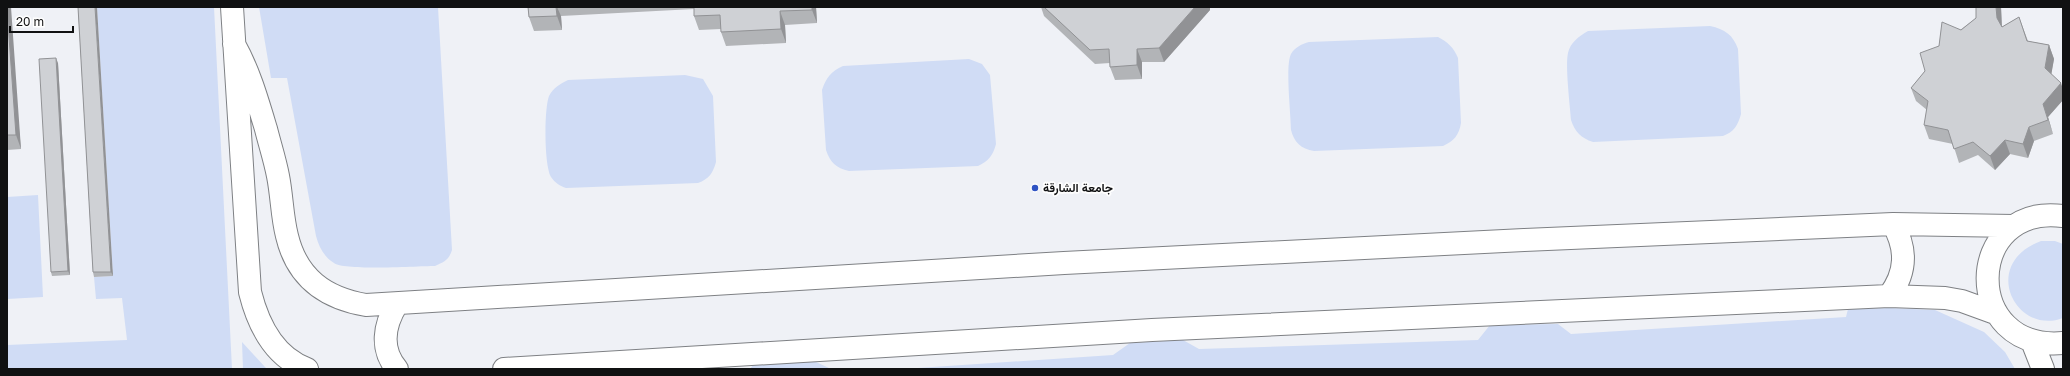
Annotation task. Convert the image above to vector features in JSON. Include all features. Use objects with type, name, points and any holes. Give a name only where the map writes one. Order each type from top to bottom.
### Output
[{"type":"street","points":[[232,7],[250,292],[256,315],[266,335],[283,354],[307,369]]},
{"type":"street","points":[[234,44],[243,60],[254,86],[276,166],[287,236],[294,258],[303,272],[315,284],[329,294],[348,302],[366,305],[1125,260],[1893,224],[2014,226]]},
{"type":"street","points":[[2063,216],[2050,214],[2031,217],[2014,226],[2000,239],[1990,256],[1986,275],[1988,294],[1995,312],[2011,330],[2032,341],[2049,344],[2063,343]]},
{"type":"street","points":[[1889,296],[1897,286],[1904,262],[1904,248],[1900,236],[1893,224]]},
{"type":"street","points":[[504,369],[1152,330],[1889,296],[1945,298],[1962,301],[1995,312]]},
{"type":"street","points":[[397,304],[389,317],[385,333],[386,348],[392,363],[397,369]]},
{"type":"street","points":[[2032,341],[2043,369]]},
{"type":"shaded area","points":[[97,7],[214,7],[232,369],[7,369],[7,345],[127,340],[122,298],[96,299],[94,277],[113,276]]},
{"type":"shaded area","points":[[259,7],[438,7],[452,250],[446,260],[435,266],[382,268],[352,267],[334,263],[325,255],[320,248],[316,236],[287,78],[271,78]]},
{"type":"shaded area","points":[[1710,26],[1728,33],[1734,40],[1738,49],[1741,114],[1737,125],[1733,130],[1723,136],[1593,142],[1585,139],[1574,128],[1571,120],[1567,59],[1569,49],[1578,38],[1588,31]]},
{"type":"shaded area","points":[[1438,37],[1445,41],[1455,51],[1458,58],[1461,123],[1459,131],[1450,142],[1443,146],[1314,151],[1305,149],[1296,141],[1291,130],[1288,69],[1291,54],[1301,45],[1309,42]]},
{"type":"shaded area","points":[[969,59],[982,64],[990,75],[996,144],[988,160],[978,166],[849,171],[840,168],[829,158],[826,150],[822,90],[827,78],[835,70],[843,66]]},
{"type":"shaded area","points":[[685,75],[703,79],[713,96],[716,162],[708,177],[698,183],[566,188],[558,184],[551,177],[546,150],[546,112],[549,96],[557,86],[568,80]]},
{"type":"shaded area","points":[[38,195],[43,297],[7,299],[7,197]]},
{"type":"shaded area","points":[[2041,241],[2055,241],[2063,244],[2063,318],[2046,321],[2031,317],[2019,308],[2011,295],[2008,280],[2012,265],[2022,252]]},
{"type":"shaded area","points":[[1890,308],[1935,310],[1984,332],[2005,352],[2015,369],[903,369],[1113,355],[1130,343],[1183,340],[1199,349],[1478,340],[1490,325],[1558,324],[1571,334],[1846,317],[1848,309]]},
{"type":"shaded area","points":[[242,342],[265,367],[267,369],[243,369]]},
{"type":"shaded area","points":[[814,361],[831,369],[750,369],[753,365]]},
{"type":"building","points":[[78,7],[95,7],[111,272],[93,272]]},
{"type":"building","points":[[528,7],[556,7],[557,16],[529,17]]},
{"type":"building","points":[[694,7],[812,7],[812,10],[780,11],[781,29],[721,32],[720,15],[694,16]]},
{"type":"building","points":[[1044,7],[1195,7],[1159,48],[1137,49],[1137,65],[1110,67],[1109,49],[1090,50]]},
{"type":"building","points":[[1976,7],[1996,7],[1997,18],[2002,27],[2019,17],[2027,41],[2049,45],[2045,68],[2061,83],[2043,104],[2048,120],[2029,127],[2023,144],[2005,140],[1990,156],[1973,142],[1954,149],[1948,130],[1924,125],[1928,101],[1911,88],[1925,71],[1920,53],[1939,46],[1942,22],[1961,30],[1976,18]]},
{"type":"building","points":[[7,9],[16,135],[7,135]]},
{"type":"building","points":[[56,58],[68,271],[51,272],[39,59]]},
{"type":"place","name":"جامعة الشارقة","points":[[1035,188]]}]
